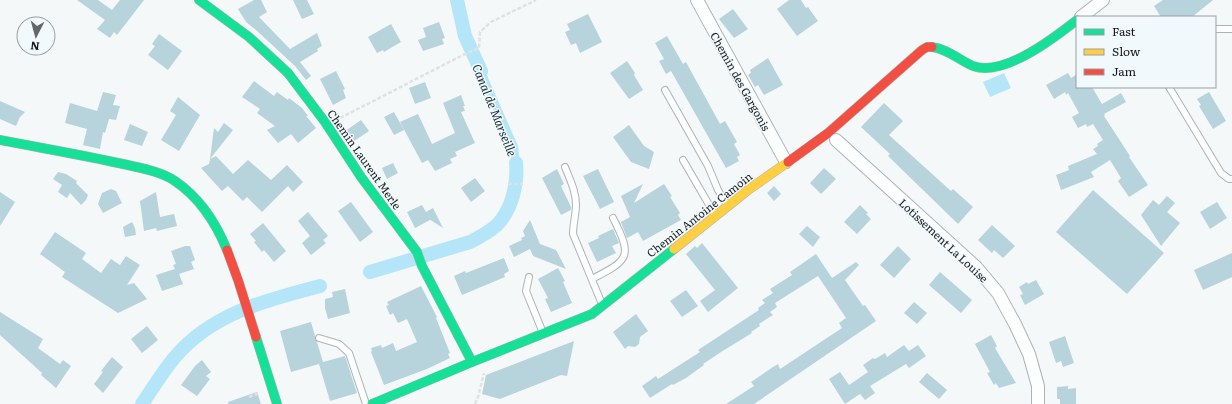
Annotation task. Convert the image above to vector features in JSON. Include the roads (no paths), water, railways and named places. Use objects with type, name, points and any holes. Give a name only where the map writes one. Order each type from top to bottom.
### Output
[{"type":"street","name":"Chemin Laurent Merle","points":[[199,0],[249,37],[288,73],[327,125],[361,177],[417,252],[422,266],[476,360]]},
{"type":"street","name":"Chemin des Gargonis","points":[[697,0],[786,162]]},
{"type":"street","points":[[1082,16],[1103,0]]},
{"type":"street","name":"Chemin Antoine Camoin","points":[[372,404],[476,360],[582,319],[603,306],[786,162],[828,133],[927,47],[939,47],[976,66],[990,67],[1004,64],[1022,57],[1045,44],[1076,21]]},
{"type":"street","points":[[0,140],[104,160],[150,171],[173,179],[196,197],[212,221],[226,247],[277,404]]},
{"type":"street","name":"Lotissement La Louise","points":[[836,140],[976,267],[998,293],[1029,354],[1038,386],[1038,404]]},
{"type":"lane","points":[[1216,29],[1232,29]]},
{"type":"lane","points":[[1170,88],[1221,173],[1229,179],[1232,179]]},
{"type":"lane","points":[[666,90],[708,166],[718,190],[728,207]]},
{"type":"lane","points":[[683,160],[716,216]]},
{"type":"lane","points":[[565,168],[574,190],[576,206],[572,234],[603,306]]},
{"type":"lane","points":[[592,279],[615,267],[620,263],[626,252],[624,239],[613,218]]},
{"type":"lane","points":[[529,277],[526,291],[544,334]]},
{"type":"lane","points":[[319,338],[339,344],[349,353],[366,404]]},
{"type":"water","points":[[477,53],[518,146],[521,173],[520,182],[512,181],[513,170],[511,156],[505,136],[469,55]]},
{"type":"water","points":[[1004,73],[1011,88],[990,97],[983,82]]},
{"type":"waterway","name":"Canal de Marseille","points":[[457,0],[465,36],[481,71]]},
{"type":"waterway","name":"Canal de Marseille","points":[[370,272],[470,242],[491,230],[507,212],[513,196],[516,179],[516,163]]},
{"type":"waterway","name":"Canal de Marseille","points":[[142,404],[175,357],[206,329],[242,310],[280,297],[320,286]]}]
